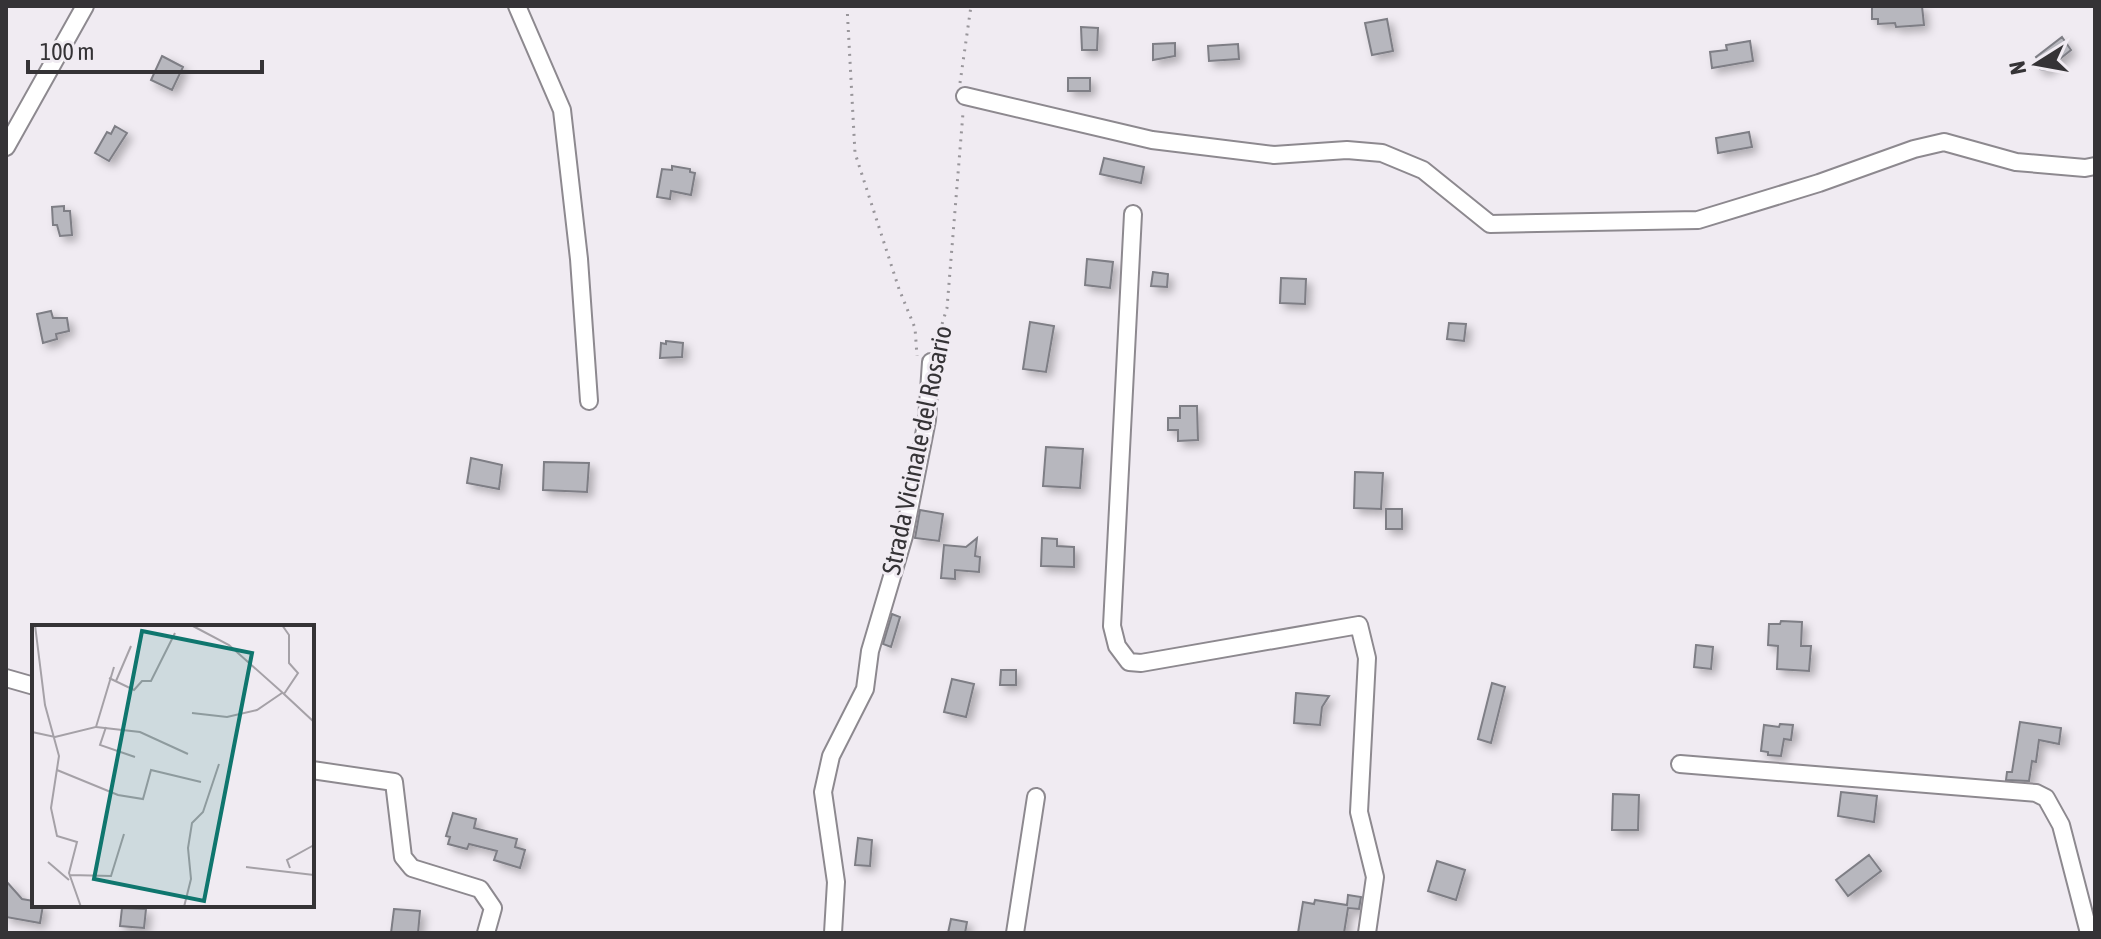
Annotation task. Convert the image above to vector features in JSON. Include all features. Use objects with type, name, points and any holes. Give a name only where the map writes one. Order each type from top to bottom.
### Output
[{"type":"street","points":[[6,147],[85,6]]},
{"type":"street","points":[[517,6],[562,110],[579,259],[589,401]]},
{"type":"street","points":[[965,96],[1152,140],[1274,155],[1347,150],[1382,153],[1423,170],[1490,224],[1698,220],[1944,142],[2016,162],[2095,166]]},
{"type":"street","points":[[1133,214],[1112,626],[1117,646],[1129,662],[1141,663],[1359,625],[1367,658],[1359,812],[1375,877],[1367,933]]},
{"type":"street","name":"Strada Vicinale del Rosario","points":[[833,933],[836,882],[823,792],[831,756],[865,689],[870,651],[904,536],[927,420],[924,359]]},
{"type":"street","points":[[6,678],[32,685]]},
{"type":"street","points":[[1680,764],[2036,793],[2046,798],[2061,825],[2089,933]]},
{"type":"street","points":[[314,770],[394,782],[403,857],[412,868],[480,889],[493,908],[486,933]]},
{"type":"street","points":[[1015,933],[1036,797]]},
{"type":"path","points":[[847,6],[855,153],[924,359]]},
{"type":"path","name":"Strada Vicinale del Rosario","points":[[924,359],[947,308],[965,96],[960,86],[971,6]]},
{"type":"building","points":[[1872,6],[1922,6],[1924,25],[1896,27],[1895,23],[1878,24],[1878,19],[1872,19]]},
{"type":"building","points":[[1387,19],[1393,51],[1372,55],[1365,23]]},
{"type":"building","points":[[1081,27],[1098,28],[1097,50],[1082,50]]},
{"type":"building","points":[[2062,37],[2071,50],[2046,70],[2040,69],[2036,57]]},
{"type":"building","points":[[1750,41],[1753,61],[1712,68],[1710,52],[1727,50],[1726,45]]},
{"type":"building","points":[[1175,43],[1175,56],[1153,60],[1153,44]]},
{"type":"building","points":[[1238,44],[1239,59],[1209,61],[1208,46]]},
{"type":"building","points":[[162,56],[183,67],[172,90],[151,80]]},
{"type":"building","points":[[1068,78],[1090,78],[1090,91],[1068,91]]},
{"type":"building","points":[[115,126],[127,133],[109,161],[95,153],[107,132],[111,134]]},
{"type":"building","points":[[1749,132],[1752,147],[1718,153],[1716,138]]},
{"type":"building","points":[[1104,158],[1144,167],[1141,183],[1100,174]]},
{"type":"building","points":[[672,166],[695,173],[691,195],[671,191],[670,199],[657,197],[662,169],[672,170]]},
{"type":"building","points":[[64,206],[64,211],[70,211],[72,235],[60,236],[57,225],[53,225],[52,207]]},
{"type":"building","points":[[1087,259],[1113,262],[1110,288],[1085,285]]},
{"type":"building","points":[[1153,272],[1168,274],[1167,287],[1151,286]]},
{"type":"building","points":[[1281,278],[1306,279],[1305,304],[1280,303]]},
{"type":"building","points":[[51,311],[53,318],[67,318],[69,331],[56,334],[57,339],[43,343],[37,314]]},
{"type":"building","points":[[1030,322],[1054,326],[1046,372],[1023,369]]},
{"type":"building","points":[[1449,323],[1466,324],[1464,341],[1447,339]]},
{"type":"building","points":[[666,341],[683,343],[682,357],[660,358],[661,343],[666,344]]},
{"type":"building","points":[[1180,406],[1197,406],[1198,440],[1178,441],[1178,430],[1168,430],[1168,418],[1180,418]]},
{"type":"building","points":[[1046,447],[1083,449],[1080,488],[1043,486]]},
{"type":"building","points":[[471,458],[502,465],[499,489],[467,483]]},
{"type":"building","points":[[544,462],[589,463],[587,492],[543,490]]},
{"type":"building","points":[[1355,472],[1383,473],[1381,509],[1354,508]]},
{"type":"building","points":[[1386,509],[1402,509],[1402,529],[1386,529]]},
{"type":"building","points":[[920,510],[943,514],[939,541],[915,538]]},
{"type":"building","points":[[977,538],[975,556],[980,557],[979,572],[955,570],[955,579],[941,578],[944,545],[966,547]]},
{"type":"building","points":[[1042,538],[1057,539],[1057,546],[1074,547],[1074,567],[1041,566]]},
{"type":"building","points":[[892,614],[900,617],[891,647],[883,644]]},
{"type":"building","points":[[1781,621],[1802,622],[1801,646],[1811,646],[1809,671],[1777,669],[1778,646],[1768,645],[1769,624],[1780,624]]},
{"type":"building","points":[[1696,645],[1713,647],[1711,669],[1694,667]]},
{"type":"building","points":[[1001,670],[1016,670],[1016,685],[1000,685]]},
{"type":"building","points":[[952,679],[974,684],[966,717],[944,712]]},
{"type":"building","points":[[1492,683],[1505,687],[1491,743],[1478,739]]},
{"type":"building","points":[[1296,693],[1329,696],[1322,707],[1320,725],[1294,723]]},
{"type":"building","points":[[2020,722],[2061,728],[2059,744],[2039,740],[2029,781],[2006,780],[2007,772],[2012,772]]},
{"type":"building","points":[[1780,724],[1793,725],[1791,740],[1784,739],[1781,756],[1768,755],[1768,752],[1761,751],[1764,725],[1779,727]]},
{"type":"building","points":[[1841,792],[1877,796],[1874,822],[1838,816]]},
{"type":"building","points":[[1613,794],[1639,795],[1638,830],[1612,830]]},
{"type":"building","points":[[453,813],[476,819],[474,828],[517,839],[515,847],[525,850],[520,868],[494,860],[497,851],[469,844],[467,849],[448,844],[450,837],[446,836]]},
{"type":"building","points":[[858,838],[872,840],[870,866],[855,865]]},
{"type":"building","points":[[1869,855],[1881,871],[1848,896],[1836,880]]},
{"type":"building","points":[[1437,861],[1465,870],[1456,900],[1428,891]]},
{"type":"building","points":[[6,881],[22,899],[32,901],[32,907],[43,907],[40,923],[6,917]]},
{"type":"building","points":[[1348,895],[1361,897],[1359,909],[1348,908],[1344,933],[1298,933],[1303,902],[1314,904],[1315,900],[1347,905]]},
{"type":"building","points":[[122,908],[146,909],[144,928],[120,926]]},
{"type":"building","points":[[394,909],[420,911],[418,933],[391,933]]},
{"type":"building","points":[[951,919],[967,922],[965,933],[948,933]]}]
